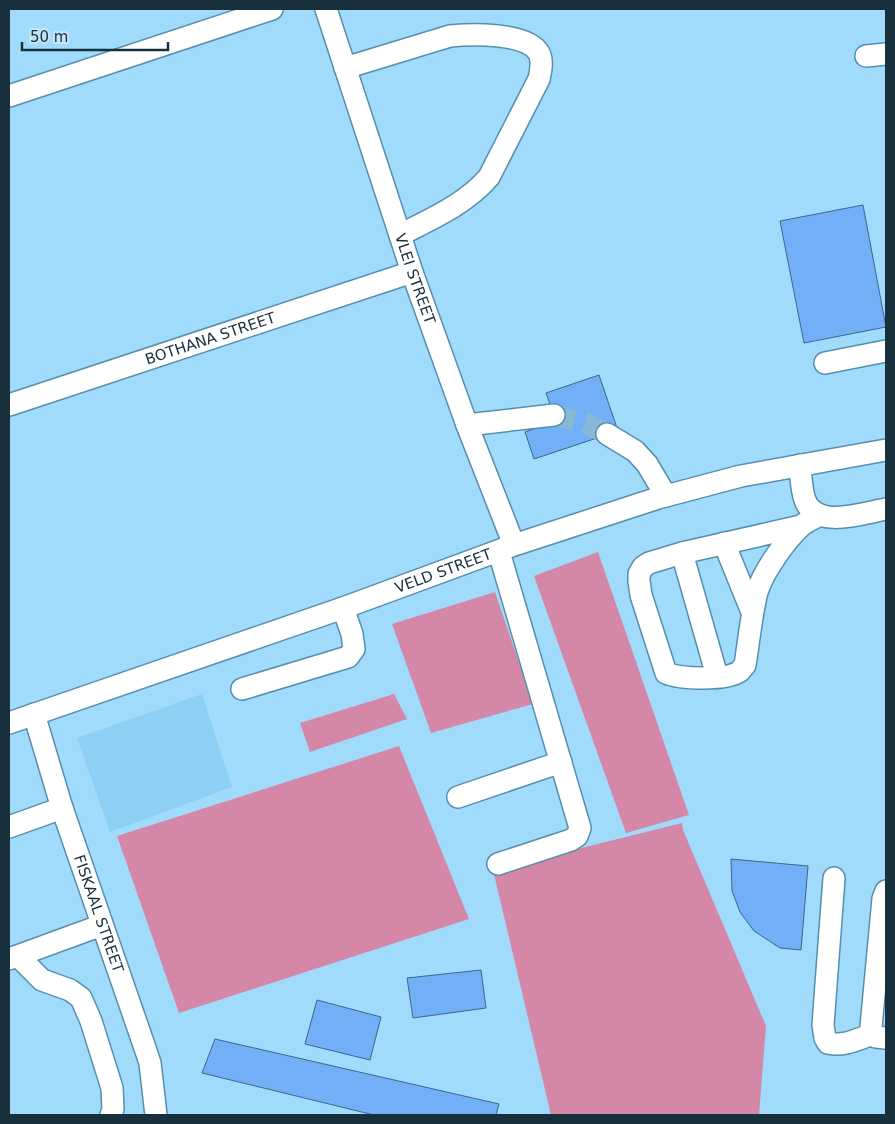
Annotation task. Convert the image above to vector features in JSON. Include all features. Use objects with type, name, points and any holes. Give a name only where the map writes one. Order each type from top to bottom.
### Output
[{"type":"street","points":[[9,96],[272,9]]},
{"type":"street","name":"VLEI STREET","points":[[326,9],[412,272],[467,424],[507,548],[561,762],[580,828],[576,836],[571,840],[498,864]]},
{"type":"street","points":[[345,68],[450,36],[467,34],[507,37],[529,45],[540,54],[541,70],[539,79],[528,104],[489,177],[462,202],[400,235]]},
{"type":"street","name":"BOTHANA STREET","points":[[9,405],[412,272]]},
{"type":"street","points":[[825,363],[886,351]]},
{"type":"street","points":[[467,424],[554,415]]},
{"type":"street","points":[[606,434],[635,450],[647,464],[666,496]]},
{"type":"street","name":"VELD STREET","points":[[9,723],[343,608],[507,548],[666,496],[724,480],[800,465],[885,444]]},
{"type":"street","points":[[800,465],[805,501],[814,512],[835,518],[886,509]]},
{"type":"street","points":[[801,526],[682,552],[649,563],[643,567],[639,574],[641,595],[666,672],[674,676],[717,676],[730,675],[740,671],[744,665],[752,612],[758,589],[765,575],[785,542],[801,526],[820,515]]},
{"type":"street","points":[[724,543],[752,612]]},
{"type":"street","points":[[682,552],[717,676]]},
{"type":"street","points":[[242,688],[348,657],[354,649],[343,608]]},
{"type":"street","name":"FISKAAL STREET","points":[[34,714],[62,808],[150,1063],[156,1115]]},
{"type":"street","points":[[458,797],[561,762]]},
{"type":"street","points":[[9,827],[62,808]]},
{"type":"street","points":[[834,878],[824,1016],[825,1038],[828,1043],[836,1045],[847,1044],[879,1036],[871,1027],[883,900],[886,892]]},
{"type":"street","points":[[13,957],[102,925]]},
{"type":"street","points":[[13,957],[42,980],[70,990],[81,998],[91,1021],[112,1088],[113,1109],[111,1115]]},
{"type":"shaded area","points":[[598,552],[689,815],[626,833],[534,576]]},
{"type":"shaded area","points":[[495,592],[533,704],[431,733],[392,624]]},
{"type":"shaded area","points":[[202,694],[232,787],[110,832],[77,738]]},
{"type":"shaded area","points":[[394,694],[407,719],[310,752],[300,723]]},
{"type":"shaded area","points":[[399,746],[469,919],[179,1013],[117,836]]},
{"type":"shaded area","points":[[682,823],[683,830],[766,1026],[759,1115],[551,1115],[493,870]]},
{"type":"building","points":[[863,205],[886,327],[804,343],[780,221]]},
{"type":"building","points":[[599,375],[618,431],[534,459],[525,432],[556,421],[546,393]]},
{"type":"building","points":[[731,859],[808,866],[801,950],[780,948],[754,931],[740,912],[732,891]]},
{"type":"building","points":[[481,970],[486,1008],[413,1018],[407,978]]},
{"type":"building","points":[[317,1000],[381,1017],[370,1060],[305,1044]]},
{"type":"building","points":[[215,1039],[499,1104],[496,1115],[374,1115],[202,1073]]},
{"type":"tunnel","points":[[554,415],[586,423],[607,434]]}]
